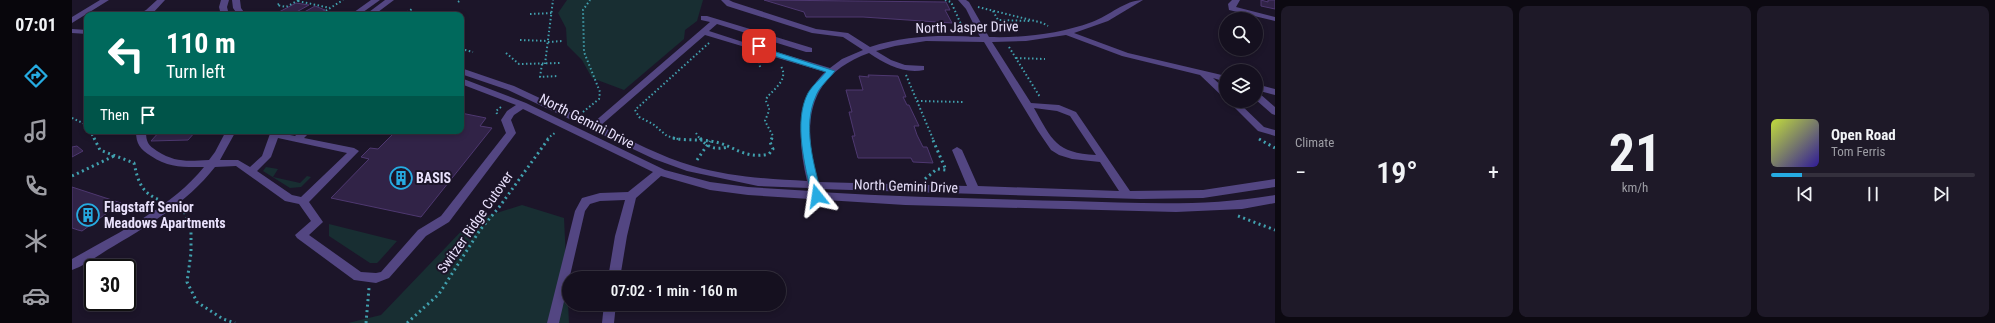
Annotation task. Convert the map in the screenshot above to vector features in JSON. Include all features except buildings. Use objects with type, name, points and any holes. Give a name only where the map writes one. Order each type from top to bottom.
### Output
[{"type":"street","points":[[72,21],[85,11],[105,0]]},
{"type":"street","points":[[149,12],[161,0]]},
{"type":"street","points":[[224,12],[225,0]]},
{"type":"street","points":[[236,0],[237,8],[240,12]]},
{"type":"street","points":[[358,12],[376,0]]},
{"type":"street","points":[[373,12],[390,0]]},
{"type":"street","points":[[725,0],[730,4],[815,31],[845,35],[888,62],[904,67],[921,68]]},
{"type":"street","points":[[962,0],[969,6],[982,34],[1028,105],[1051,146],[1072,157],[1103,159]]},
{"type":"street","name":"North Jasper Drive","points":[[817,196],[805,127],[807,109],[812,94],[831,71],[846,61],[870,50],[904,42],[926,39],[1026,39],[1068,32],[1095,24],[1139,0]]},
{"type":"street","points":[[1236,0],[1232,4],[1232,8],[1275,19]]},
{"type":"street","points":[[704,18],[809,50]]},
{"type":"street","points":[[594,128],[715,22]]},
{"type":"street","points":[[72,31],[84,32]]},
{"type":"street","points":[[704,32],[745,44],[763,46],[774,54],[831,71]]},
{"type":"street","points":[[1068,32],[1085,41],[1219,78]]},
{"type":"street","points":[[763,46],[770,38]]},
{"type":"street","name":"North Gemini Drive","points":[[464,72],[498,82],[658,157],[691,169],[758,182],[1127,195],[1203,194],[1275,183]]},
{"type":"street","points":[[1203,73],[1219,88]]},
{"type":"street","name":"North Gemini Drive","points":[[464,82],[523,105],[659,172],[718,187],[748,191],[905,201],[1176,208],[1242,205],[1275,199]]},
{"type":"street","points":[[1263,89],[1275,92]]},
{"type":"street","points":[[1263,101],[1275,112]]},
{"type":"street","points":[[141,134],[141,140],[144,147],[166,161],[180,164],[238,163],[289,198],[303,201],[317,222],[301,235],[358,278],[376,278],[385,275],[422,233],[445,219],[511,133],[506,120],[510,113],[523,105]]},
{"type":"street","points":[[1028,105],[1059,108],[1073,114],[1127,195]]},
{"type":"street","points":[[1240,108],[1262,129],[1275,133]]},
{"type":"street","points":[[72,265],[172,203],[197,181],[213,163],[222,150],[230,134]]},
{"type":"street","points":[[251,172],[266,156],[276,134]]},
{"type":"street","points":[[280,134],[354,151],[303,201]]},
{"type":"street","points":[[297,139],[303,134]]},
{"type":"street","points":[[958,150],[974,190]]},
{"type":"street","points":[[615,271],[621,236],[631,196],[659,172]]},
{"type":"street","points":[[553,323],[580,211],[586,201],[600,197],[631,196]]},
{"type":"street","points":[[608,323],[609,311]]},
{"type":"path","points":[[278,4],[277,5],[286,7],[299,0],[330,8]]},
{"type":"path","points":[[323,12],[343,0]]},
{"type":"path","points":[[546,64],[553,0]]},
{"type":"path","points":[[581,113],[599,99],[600,92],[584,52],[583,10],[590,0]]},
{"type":"path","points":[[945,0],[951,2],[965,34]]},
{"type":"path","points":[[969,6],[993,10],[1036,21],[1052,29]]},
{"type":"path","points":[[408,12],[413,8]]},
{"type":"path","points":[[993,10],[998,20],[1036,21]]},
{"type":"path","points":[[530,14],[552,13]]},
{"type":"path","points":[[520,40],[563,41]]},
{"type":"path","points":[[709,43],[635,110],[635,113],[639,118],[652,124],[659,131],[670,137],[685,140],[710,141],[728,147],[741,154],[755,157],[769,154],[773,147],[770,142],[773,136],[765,121],[769,109],[766,100],[767,97],[777,89],[783,75],[783,69],[779,64]]},
{"type":"path","points":[[464,50],[473,52]]},
{"type":"path","points":[[506,53],[519,64],[560,64]]},
{"type":"path","points":[[1016,58],[1045,59]]},
{"type":"path","points":[[760,67],[759,60],[772,63]]},
{"type":"path","points":[[542,64],[540,76],[558,76]]},
{"type":"path","points":[[904,71],[946,170],[937,169],[922,181]]},
{"type":"path","points":[[917,101],[963,102]]},
{"type":"path","points":[[72,118],[84,124]]},
{"type":"path","name":"Switzer Ridge Cutover","points":[[407,323],[439,294],[480,230],[500,206],[546,140],[558,130]]},
{"type":"path","points":[[696,133],[706,146],[717,149],[728,147]]},
{"type":"path","points":[[92,134],[100,150],[134,163],[141,189],[149,196],[159,200]]},
{"type":"path","points":[[1258,139],[1275,148]]},
{"type":"path","points":[[695,163],[710,141]]},
{"type":"path","points":[[72,176],[114,155]]},
{"type":"path","points":[[183,207],[191,226],[191,253],[187,282],[197,302],[223,319],[235,323]]},
{"type":"path","points":[[1237,215],[1275,230]]},
{"type":"path","points":[[366,323],[369,298]]},
{"type":"green space","points":[[567,0],[703,0],[697,21],[685,30],[684,39],[624,90],[592,78],[582,60],[567,45],[566,28],[558,13]]},
{"type":"green space","points":[[266,167],[278,169],[273,177],[300,183],[307,176],[311,177],[301,187],[290,188],[263,171]]},
{"type":"green space","points":[[522,205],[564,218],[567,271],[562,271],[562,311],[568,311],[569,323],[348,323],[381,315],[471,221]]},
{"type":"green space","points":[[329,224],[397,241],[377,263],[370,263],[329,236]]},
{"type":"place","name":"BASIS","points":[[401,178]]},
{"type":"place","name":"Flagstaff Senior Meadows Apartments","points":[[88,215]]},
{"type":"route","points":[[759,46],[763,46],[774,54],[831,71],[822,79],[812,94],[807,109],[805,127],[811,172],[817,196]]}]
